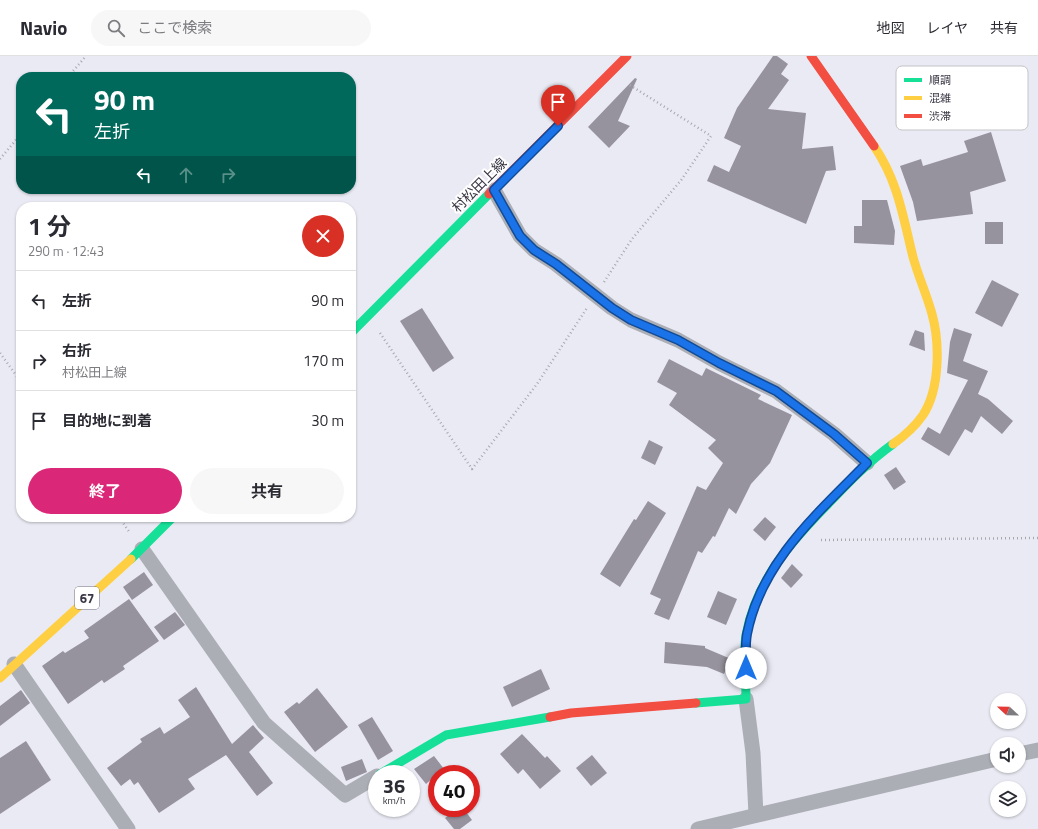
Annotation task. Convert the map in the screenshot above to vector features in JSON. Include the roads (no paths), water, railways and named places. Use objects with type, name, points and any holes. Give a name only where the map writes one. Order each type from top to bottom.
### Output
[{"type":"street","name":"村松田上線","points":[[356,328],[627,56]]},
{"type":"street","points":[[756,815],[753,753],[746,699],[746,636],[754,608],[765,582],[792,541],[867,463],[898,440],[923,415],[933,392],[938,345],[932,314],[913,258],[902,206],[886,162],[811,56]]},
{"type":"street","points":[[494,190],[520,236],[534,250],[597,294],[612,308],[631,320],[678,340],[719,363],[776,391],[834,434],[867,463]]},
{"type":"street","name":"67","points":[[0,678],[142,549],[168,522]]},
{"type":"street","points":[[142,549],[264,723],[345,795],[368,781]]},
{"type":"street","points":[[14,664],[128,829]]},
{"type":"street","points":[[395,765],[446,735],[571,713],[746,699]]},
{"type":"street","points":[[1026,753],[1038,750]]},
{"type":"street","points":[[698,829],[990,761]]}]
